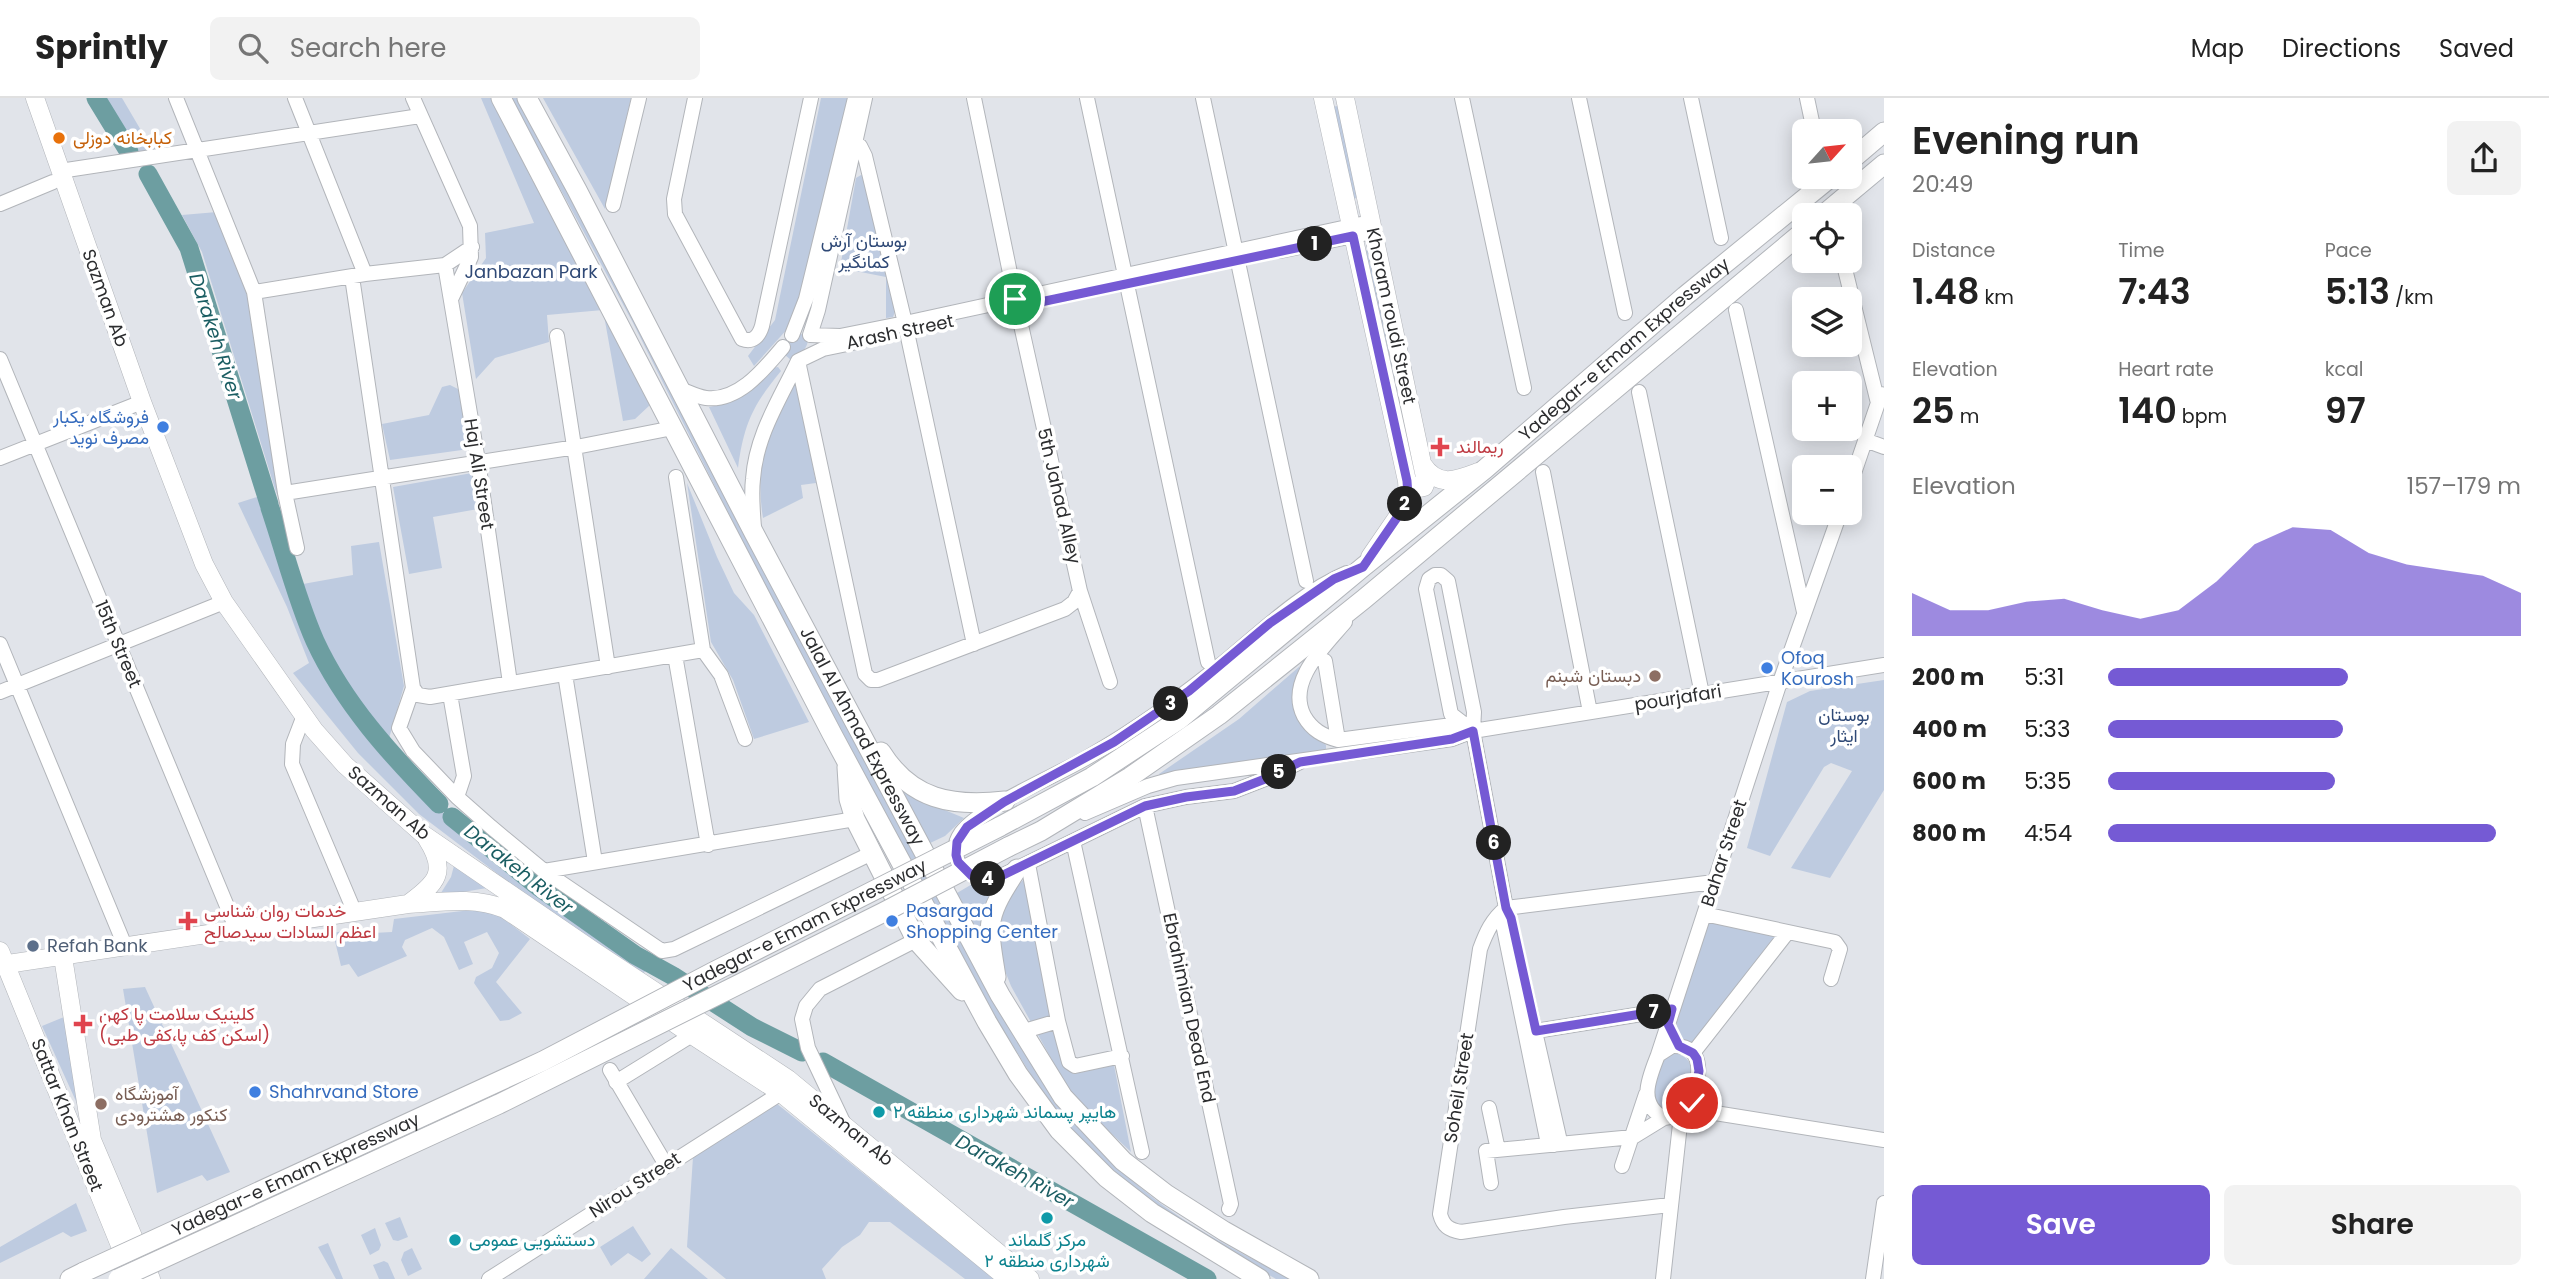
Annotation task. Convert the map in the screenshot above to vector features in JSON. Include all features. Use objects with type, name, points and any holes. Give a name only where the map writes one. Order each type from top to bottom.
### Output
[{"type":"highway","name":"Jalal Al Ahmad Expressway","points":[[501,98],[847,762],[1018,1074],[1059,1130],[1107,1178],[1152,1213],[1260,1279]]},
{"type":"highway","name":"Jalal Al Ahmad Expressway","points":[[527,98],[841,698],[1000,995],[1063,1097],[1123,1161],[1189,1209],[1309,1279]]},
{"type":"highway","points":[[1862,151],[1884,132]]},
{"type":"highway","points":[[1837,203],[1884,164]]},
{"type":"highway","name":"Yadegar-e Emam Expressway","points":[[77,1276],[543,1061],[1092,777],[1180,719],[1485,470],[1685,296],[1816,189]]},
{"type":"highway","name":"Yadegar-e Emam Expressway","points":[[118,1279],[499,1104],[1041,831],[1130,778],[1191,737],[1364,599],[1792,241]]},
{"type":"highway","points":[[841,698],[893,769],[916,789],[955,803],[1004,802]]},
{"type":"highway","points":[[847,762],[849,799],[855,819],[916,940],[982,1012]]},
{"type":"highway","points":[[1000,995],[989,936],[989,918],[1000,894],[1022,867]]},
{"type":"main road","name":"Sazman Ab","points":[[35,98],[57,177],[204,565],[224,601],[303,718],[345,765],[424,835],[585,954],[781,1093],[1008,1279]]},
{"type":"main road","name":"Khoram roudi Street","points":[[1323,98],[1407,481],[1408,496],[1405,506],[1363,567]]},
{"type":"main road","name":"Khoram roudi Street","points":[[1345,98],[1423,465]]},
{"type":"main road","points":[[1423,465],[1439,481],[1459,479],[1485,470]]},
{"type":"main road","points":[[1407,481],[1415,489],[1424,486],[1426,482],[1423,465]]},
{"type":"main road","points":[[408,904],[430,888],[438,874],[436,859],[424,835]]},
{"type":"main road","name":"Sazman Ab","points":[[2,960],[63,957],[236,928],[408,904],[469,900],[488,901],[585,954]]},
{"type":"main road","name":"Sattar Khan Street","points":[[63,957],[92,1140],[151,1279]]},
{"type":"main road","name":"Sattar Khan Street","points":[[2,960],[134,1279]]},
{"type":"main road","name":"Sazman Ab","points":[[700,1035],[788,1079],[1030,1279]]},
{"type":"street","points":[[176,98],[254,292],[285,492],[298,548]]},
{"type":"street","points":[[295,98],[358,276],[380,478],[412,688],[410,700],[399,724],[400,732],[408,746],[457,797],[544,871],[656,948],[667,951],[872,853]]},
{"type":"street","points":[[413,98],[470,226],[472,247],[468,265],[456,285],[451,302]]},
{"type":"street","points":[[613,205],[639,98]]},
{"type":"street","points":[[695,98],[674,199],[675,214],[742,339],[749,340],[757,336],[762,326],[811,98]]},
{"type":"street","points":[[754,533],[753,478],[759,445],[771,413],[810,343],[850,141],[855,98]]},
{"type":"street","points":[[799,361],[785,363],[781,357],[806,299],[850,141],[865,98]]},
{"type":"street","name":"5th Jahad Alley","points":[[974,98],[1080,591],[1110,682]]},
{"type":"street","points":[[1087,98],[1208,662]]},
{"type":"street","points":[[1203,98],[1306,581]]},
{"type":"street","points":[[1462,98],[1524,388]]},
{"type":"street","points":[[1579,98],[1625,313]]},
{"type":"street","points":[[1691,98],[1721,238]]},
{"type":"street","points":[[1807,98],[1811,119]]},
{"type":"street","points":[[1,200],[57,177],[309,132],[421,116]]},
{"type":"street","points":[[850,141],[865,156],[906,327],[974,644]]},
{"type":"street","name":"Arash Street","points":[[799,361],[823,349],[906,327],[1373,227]]},
{"type":"street","points":[[254,292],[445,265],[472,247]]},
{"type":"street","name":"Haj Ali Street","points":[[445,265],[478,461],[510,683]]},
{"type":"street","points":[[1846,273],[1878,403]]},
{"type":"street","points":[[1735,310],[1804,614]]},
{"type":"street","name":"Arash Street","points":[[788,341],[802,331],[810,335],[840,336],[906,327]]},
{"type":"street","points":[[557,336],[608,667]]},
{"type":"street","points":[[680,389],[705,398],[730,395],[761,372],[788,341]]},
{"type":"street","name":"15th Street","points":[[0,359],[236,928]]},
{"type":"street","points":[[799,361],[865,674],[871,680],[878,680],[1065,609],[1080,591]]},
{"type":"street","points":[[1860,455],[1884,386]]},
{"type":"street","points":[[1639,392],[1702,694]]},
{"type":"street","points":[[0,458],[142,402]]},
{"type":"street","points":[[285,492],[576,447],[673,428]]},
{"type":"street","points":[[1865,440],[1884,447]]},
{"type":"street","points":[[1543,472],[1590,712]]},
{"type":"street","points":[[676,477],[703,650],[720,675],[745,738]]},
{"type":"street","name":"Bahar Street","points":[[1658,1055],[1780,682],[1836,525]]},
{"type":"street","points":[[1300,762],[1234,791],[1145,806],[995,879],[982,880],[962,868],[956,855],[957,842],[967,827],[1004,802],[1114,742],[1189,691],[1270,623],[1334,579],[1363,567]]},
{"type":"street","points":[[1473,731],[1451,713],[1426,589],[1429,579],[1435,575],[1441,575],[1448,581],[1474,712],[1473,731],[1506,908],[1502,919],[1559,1136],[1554,1145]]},
{"type":"street","points":[[1325,661],[1338,740],[1321,735],[1306,718],[1301,703],[1301,685],[1313,662],[1364,599]]},
{"type":"street","points":[[0,692],[224,601]]},
{"type":"street","points":[[0,644],[125,946]]},
{"type":"street","points":[[412,688],[418,695],[425,697],[450,694],[703,650]]},
{"type":"street","points":[[675,655],[708,845]]},
{"type":"street","name":"pourjafari","points":[[1041,831],[1148,786],[1177,778],[1452,739],[1473,731],[1884,666]]},
{"type":"street","points":[[565,674],[595,862]]},
{"type":"street","points":[[450,694],[464,776],[457,797]]},
{"type":"street","points":[[303,718],[293,744],[292,764],[355,913]]},
{"type":"street","name":"pourjafari","points":[[1338,740],[1452,725],[1473,731]]},
{"type":"street","name":"Ebrahimian Dead End","points":[[1145,806],[1231,1204],[1229,1209]]},
{"type":"street","points":[[544,871],[855,819]]},
{"type":"street","points":[[1073,841],[1142,1153]]},
{"type":"street","points":[[1022,867],[1058,1021],[1072,1065],[1122,1056]]},
{"type":"street","points":[[1506,908],[1714,882]]},
{"type":"street","name":"Soheil Street","points":[[1506,908],[1490,925],[1480,949],[1440,1214],[1443,1224],[1450,1230],[1461,1232],[1670,1205]]},
{"type":"street","points":[[1704,914],[1838,945],[1840,949],[1831,979]]},
{"type":"street","points":[[1693,1053],[1787,933]]},
{"type":"street","points":[[844,1125],[808,1048],[802,1019],[806,1006],[820,989],[916,940]]},
{"type":"street","points":[[1531,1031],[1672,1009]]},
{"type":"street","points":[[1021,1032],[1058,1021]]},
{"type":"street","points":[[1662,1279],[1670,1205],[1686,1112],[1699,1071],[1697,1059],[1693,1053],[1679,1046],[1668,1024]]},
{"type":"street","points":[[666,1165],[613,1076],[700,1035]]},
{"type":"street","points":[[1622,1166],[1658,1055],[1666,1049],[1679,1046]]},
{"type":"street","name":"Nirou Street","points":[[489,1279],[781,1093]]},
{"type":"street","points":[[1646,1094],[1651,1109],[1664,1118]]},
{"type":"street","points":[[1489,1108],[1491,1183]]},
{"type":"street","points":[[1492,1150],[1633,1137],[1664,1118],[1686,1112],[1884,1140]]},
{"type":"street","points":[[1873,1279],[1884,1203]]},
{"type":"green space","points":[[102,98],[122,98],[142,132],[160,149],[138,153],[132,148]]},
{"type":"green space","name":"Janbazan Park","points":[[481,98],[493,98],[531,178],[604,304],[650,405],[635,419],[623,421],[603,310],[547,315],[549,342],[495,358],[476,379],[462,293],[486,258],[485,233],[534,223]]},
{"type":"green space","points":[[511,98],[520,98],[998,1011],[1038,1075],[1081,1130],[1149,1194],[1207,1234],[1290,1279],[1276,1279],[1151,1207],[1085,1147],[1049,1104],[994,1015],[901,844],[758,572],[632,321]]},
{"type":"green space","points":[[543,98],[631,98],[605,209]]},
{"type":"green space","points":[[821,98],[851,98],[816,265],[790,326],[754,366],[748,356],[775,320]]},
{"type":"green space","points":[[1337,106],[1358,196],[1352,201],[1333,107]]},
{"type":"green space","name":"بوستان آرش کمانگیر","points":[[861,175],[867,178],[896,309],[893,317],[886,318],[886,277],[840,268],[856,178]]},
{"type":"green space","points":[[217,212],[248,293],[291,530],[275,489],[202,252],[182,215]]},
{"type":"green space","points":[[1362,251],[1371,252],[1419,478],[1414,481]]},
{"type":"green space","points":[[802,334],[808,341],[807,344],[802,352],[791,360],[785,355],[787,348],[792,339]]},
{"type":"green space","points":[[778,367],[781,371],[751,415],[738,468],[709,407],[738,398],[773,368]]},
{"type":"green space","points":[[797,382],[816,483],[801,485],[803,498],[763,518],[760,482],[765,446],[777,412]]},
{"type":"green space","points":[[450,385],[460,390],[469,449],[390,460],[382,424],[429,415],[442,387]]},
{"type":"green space","points":[[472,473],[478,509],[433,517],[442,568],[409,574],[393,487]]},
{"type":"green space","points":[[687,483],[734,593],[754,615],[809,722],[754,739],[733,680],[711,642]]},
{"type":"green space","points":[[263,495],[310,637],[356,717],[411,784],[532,888],[648,968],[643,974],[540,906],[419,814],[358,753],[293,673],[309,663],[287,607],[238,503]]},
{"type":"green space","points":[[379,542],[404,686],[388,742],[353,697],[321,640],[303,584],[353,575],[351,546]]},
{"type":"green space","points":[[1300,666],[1294,695],[1308,731],[1326,745],[1326,750],[1161,777],[1159,774],[1239,719]]},
{"type":"green space","name":"بوستان ایثار","points":[[1884,680],[1884,790],[1830,878],[1791,868],[1852,771],[1831,763],[1824,767],[1770,856],[1747,848],[1787,702],[1810,691]]},
{"type":"green space","points":[[891,773],[918,799],[964,818],[945,836],[928,844]]},
{"type":"green space","points":[[455,862],[487,888],[439,896],[451,877]]},
{"type":"green space","points":[[1025,878],[1064,1060],[1073,1074],[1114,1065],[1131,1152],[1078,1102],[1063,1080],[1011,986],[997,951],[999,911],[1008,896]]},
{"type":"green space","points":[[974,883],[987,889],[1001,888],[983,914],[987,958],[957,893]]},
{"type":"green space","points":[[492,910],[530,939],[496,982],[522,1013],[509,1020],[500,1021],[474,983],[476,977],[492,968],[499,953],[487,932],[464,942],[473,964],[459,970],[444,937],[432,928],[405,940],[402,947],[407,956],[358,977],[349,964],[341,966],[333,933],[352,929],[354,934],[392,932],[394,919]]},
{"type":"green space","points":[[1709,919],[1779,935],[1693,1047],[1679,1036],[1677,1018]]},
{"type":"green space","points":[[145,987],[230,1172],[207,1181],[202,1175],[157,1193],[123,989]]},
{"type":"green space","points":[[64,1017],[79,1108],[42,1026]]},
{"type":"green space","points":[[1675,1053],[1689,1061],[1692,1074],[1685,1105],[1671,1113],[1658,1110],[1652,1086],[1659,1065]]},
{"type":"green space","points":[[776,1103],[994,1279],[965,1279],[890,1222],[869,1222],[860,1235],[842,1247],[822,1269],[826,1279],[726,1279],[687,1247],[693,1157]]},
{"type":"green space","points":[[76,1203],[87,1231],[71,1237],[63,1232],[0,1263],[0,1247]]},
{"type":"green space","points":[[400,1217],[408,1237],[398,1241],[393,1240],[385,1223]]},
{"type":"green space","points":[[633,1226],[651,1254],[642,1262],[628,1253],[611,1266],[600,1247]]},
{"type":"green space","points":[[375,1228],[381,1245],[379,1250],[370,1255],[361,1235]]},
{"type":"green space","points":[[328,1243],[343,1279],[336,1279],[318,1247]]},
{"type":"green space","points":[[412,1248],[422,1269],[408,1276],[401,1260],[404,1252]]},
{"type":"green space","points":[[671,1248],[708,1279],[644,1279]]},
{"type":"green space","points":[[384,1261],[388,1263],[395,1279],[379,1279],[373,1265]]},
{"type":"waterway","name":"Darakeh River","points":[[96,98],[129,152]]},
{"type":"waterway","name":"Darakeh River","points":[[148,174],[189,248],[269,504]]},
{"type":"waterway","name":"Darakeh River","points":[[270,508],[302,608],[327,664],[370,728],[439,804]]},
{"type":"waterway","name":"Darakeh River","points":[[452,817],[539,887],[635,955],[752,1027],[802,1052]]},
{"type":"waterway","name":"Darakeh River","points":[[823,1062],[1207,1279]]},
{"type":"place","name":"کبابخانه دوزلی","points":[[59,138]]},
{"type":"place","name":"فروشگاه یکبار مصرف نوید","points":[[163,427]]},
{"type":"place","name":"ریمالند","points":[[1440,447]]},
{"type":"place","name":"Ofoq Kourosh","points":[[1767,668]]},
{"type":"place","name":"دبستان شبنم","points":[[1655,676]]},
{"type":"place","name":"خدمات روان شناسی اعظم السادات سیدصالح","points":[[188,921]]},
{"type":"place","name":"Pasargad Shopping Center","points":[[892,921]]},
{"type":"place","name":"Refah Bank","points":[[33,946]]},
{"type":"place","name":"کلینیک سلامت پا کهن (اسکن کف پا،کفی طبی)","points":[[83,1024]]},
{"type":"place","name":"Shahrvand Store","points":[[255,1092]]},
{"type":"place","name":"آموزشگاه کنکور هشترودی","points":[[101,1104]]},
{"type":"place","name":"هایپر پسماند شهرداری منطقه ۲","points":[[879,1112]]},
{"type":"place","name":"مرکز گلماند شهرداری منطقه ۲","points":[[1047,1218]]},
{"type":"place","name":"دستشویی عمومی","points":[[455,1240]]},
{"type":"route","points":[[1015,299],[1017,307],[1353,236],[1407,481],[1408,496],[1401,514],[1363,567],[1334,579],[1270,623],[1189,691],[1114,742],[1004,802],[967,827],[957,842],[956,855],[962,868],[982,880],[995,879],[1145,806],[1234,791],[1300,762],[1452,739],[1473,731],[1506,908],[1511,918],[1536,1031],[1672,1009],[1668,1024],[1675,1040],[1679,1046],[1693,1053],[1699,1067],[1692,1103]]}]
